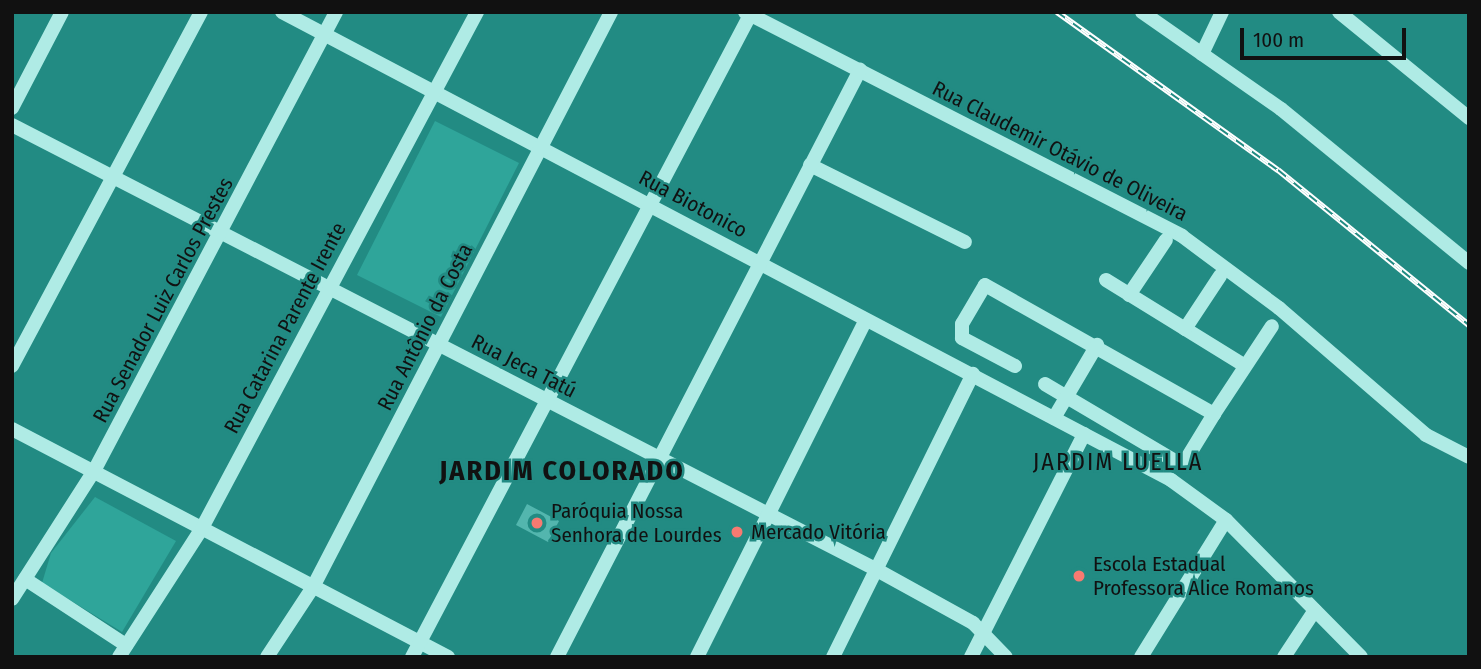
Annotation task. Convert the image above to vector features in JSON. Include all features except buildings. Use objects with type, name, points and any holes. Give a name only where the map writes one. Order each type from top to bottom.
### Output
[{"type":"street","points":[[12,108],[62,12]]},
{"type":"street","points":[[12,366],[201,12]]},
{"type":"street","name":"Rua Biotonico","points":[[282,12],[1171,480],[1226,520],[1361,657]]},
{"type":"street","name":"Rua Senador Luiz Carlos Prestes","points":[[12,599],[94,471],[224,234],[336,12]]},
{"type":"street","name":"Rua Catarina Parente Irente","points":[[122,651],[202,528],[477,12]]},
{"type":"street","name":"Rua Antônio da Costa","points":[[267,657],[313,587],[611,12]]},
{"type":"street","points":[[1142,12],[1281,109],[1469,263]]},
{"type":"street","points":[[1202,54],[1222,12]]},
{"type":"street","points":[[1339,12],[1469,118]]},
{"type":"street","points":[[412,657],[548,403],[747,14]]},
{"type":"street","name":"Rua Claudemir Otávio de Oliveira","points":[[747,14],[1182,236],[1279,308],[1426,435],[1469,457]]},
{"type":"street","points":[[557,657],[860,71]]},
{"type":"street","name":"Rua Jeca Tatú","points":[[12,125],[877,570],[985,632],[1006,657]]},
{"type":"street","points":[[810,165],[965,242]]},
{"type":"street","points":[[1129,295],[1166,240]]},
{"type":"street","points":[[1185,329],[1220,276]]},
{"type":"street","points":[[1106,280],[1245,366]]},
{"type":"street","points":[[1015,366],[962,338],[962,324],[985,285],[1097,345],[1214,414]]},
{"type":"street","points":[[697,657],[866,320]]},
{"type":"street","points":[[1045,384],[1182,462],[1272,326]]},
{"type":"street","points":[[1054,418],[1097,345]]},
{"type":"street","points":[[833,657],[973,374]]},
{"type":"street","points":[[12,429],[448,657]]},
{"type":"street","points":[[971,657],[1084,434]]},
{"type":"street","points":[[1141,657],[1226,520]]},
{"type":"street","points":[[25,579],[122,651]]},
{"type":"street","points":[[1284,657],[1315,610]]},
{"type":"green space","points":[[435,121],[519,163],[441,317],[357,275]]},
{"type":"green space","points":[[95,497],[176,541],[122,632],[42,583],[51,553]]},
{"type":"railway","points":[[1057,12],[1278,170],[1469,325]]},
{"type":"place","name":"Paróquia Nossa Senhora de Lourdes","points":[[537,523]]},
{"type":"place","name":"Mercado Vitória","points":[[737,532]]},
{"type":"place","name":"Escola Estadual Professora Alice Romanos","points":[[1079,576]]},
{"type":"district","name":"JARDIM LUELLA","points":[[1118,463]]},
{"type":"district","name":"JARDIM COLORADO","points":[[562,471]]}]
